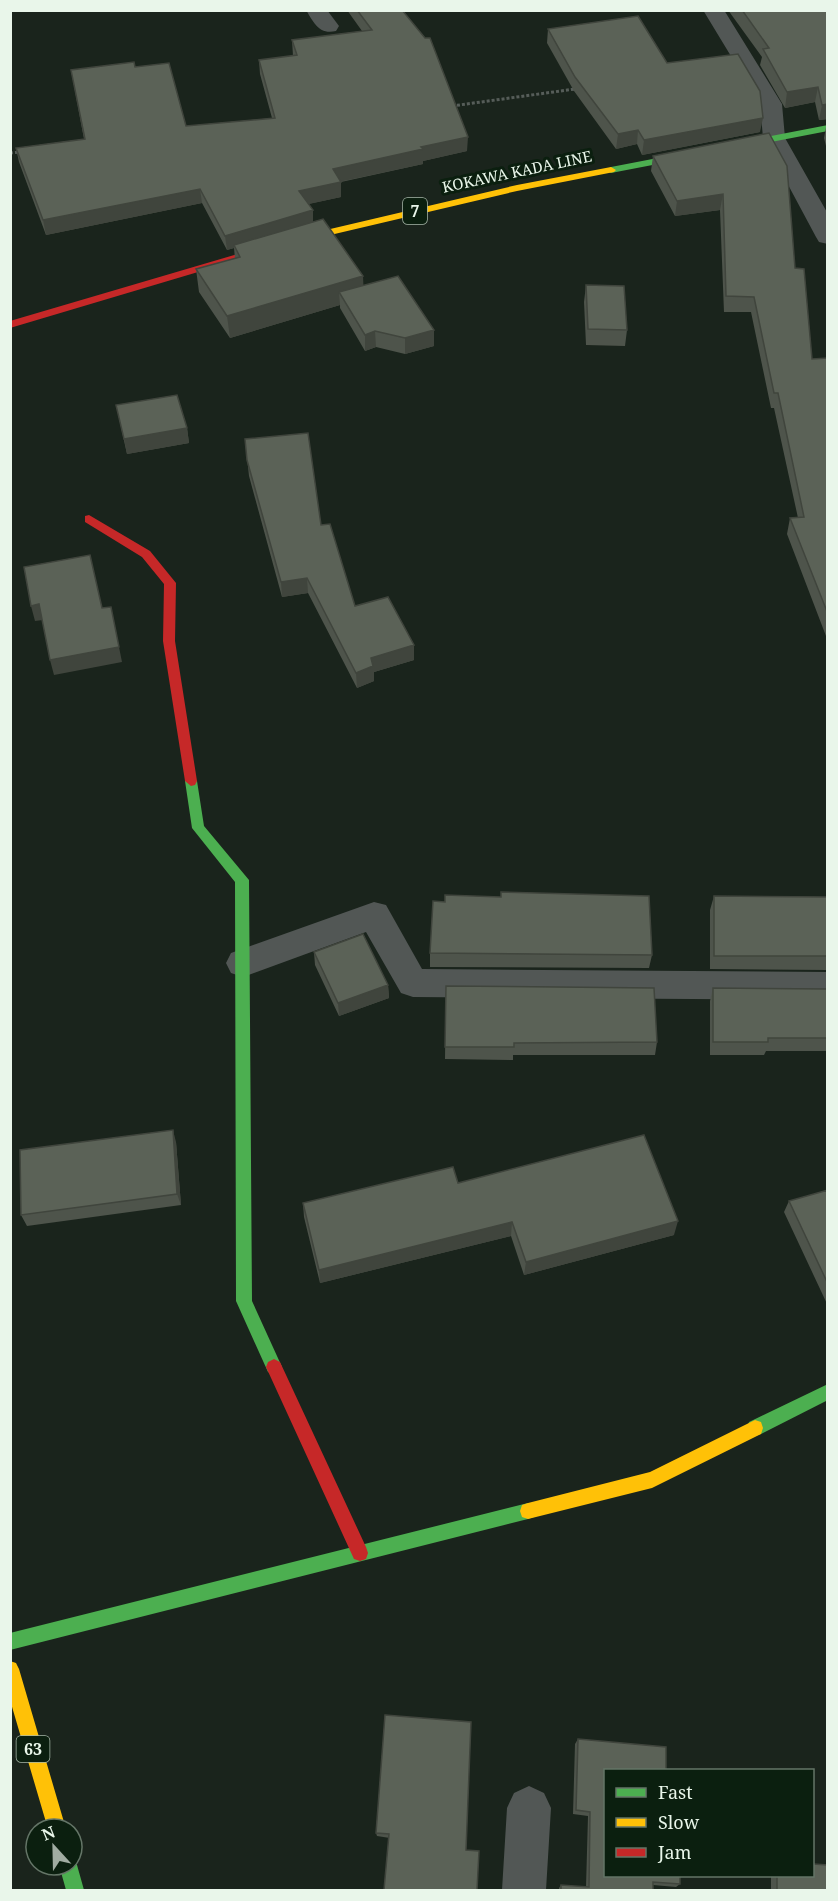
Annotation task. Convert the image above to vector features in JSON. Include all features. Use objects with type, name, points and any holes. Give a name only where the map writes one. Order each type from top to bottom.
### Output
[{"type":"street","points":[[713,10],[771,104],[774,138],[828,237]]},
{"type":"street","name":"KOKAWA KADA LINE","points":[[10,325],[318,233],[517,188],[828,128]]},
{"type":"street","points":[[89,519],[146,554],[170,583],[169,641],[198,828],[242,880],[244,1301],[360,1553]]},
{"type":"street","points":[[243,963],[374,915],[413,983],[828,986]]},
{"type":"street","points":[[10,1642],[652,1480],[828,1391]]},
{"type":"street","name":"63","points":[[10,1669],[53,1817]]},
{"type":"street","points":[[524,1890],[529,1808]]},
{"type":"path","points":[[452,106],[581,88]]},
{"type":"path","points":[[10,153],[30,150]]},
{"type":"building","points":[[357,10],[402,10],[425,38],[430,38],[468,137],[333,169],[341,182],[299,191],[313,210],[225,236],[200,189],[43,220],[16,148],[85,139],[71,70],[134,62],[135,67],[169,63],[186,126],[275,118],[259,60],[297,55],[292,40],[372,30]]},
{"type":"building","points":[[742,10],[828,10],[828,104],[822,105],[818,87],[787,92],[763,49],[769,48]]},
{"type":"building","points":[[638,16],[667,63],[738,54],[760,91],[763,118],[644,140],[638,130],[618,134],[575,77],[548,29]]},
{"type":"building","points":[[769,133],[787,166],[795,268],[804,269],[812,359],[828,358],[828,614],[790,518],[804,517],[778,393],[774,393],[754,297],[726,296],[723,194],[677,201],[653,156]]},
{"type":"building","points":[[323,219],[363,276],[227,316],[196,269],[240,257],[234,245]]},
{"type":"building","points":[[398,276],[434,330],[405,338],[375,331],[365,335],[339,292]]},
{"type":"building","points":[[586,285],[624,286],[627,330],[588,329]]},
{"type":"building","points":[[177,395],[187,428],[124,439],[116,405]]},
{"type":"building","points":[[308,433],[321,525],[330,524],[355,606],[388,597],[414,645],[371,658],[373,666],[356,673],[307,578],[281,582],[247,460],[245,439]]},
{"type":"building","points":[[90,555],[102,608],[111,607],[119,647],[50,660],[39,604],[31,606],[24,567]]},
{"type":"building","points":[[501,892],[649,896],[652,955],[430,953],[433,901],[445,902],[445,895],[501,897]]},
{"type":"building","points":[[714,896],[828,897],[828,956],[714,956]]},
{"type":"building","points":[[363,934],[388,985],[338,1003],[314,952]]},
{"type":"building","points":[[446,986],[654,988],[657,1042],[514,1043],[514,1047],[445,1047]]},
{"type":"building","points":[[713,988],[828,989],[828,1038],[768,1038],[768,1042],[713,1042]]},
{"type":"building","points":[[173,1130],[177,1194],[21,1215],[20,1150]]},
{"type":"building","points":[[644,1135],[678,1221],[526,1262],[512,1222],[319,1270],[303,1203],[453,1167],[458,1183]]},
{"type":"building","points":[[828,1190],[828,1284],[789,1201]]},
{"type":"building","points":[[385,1715],[471,1722],[466,1850],[479,1851],[477,1890],[384,1890],[389,1834],[376,1833]]},
{"type":"building","points":[[578,1739],[666,1747],[666,1769],[604,1769],[604,1877],[680,1877],[680,1884],[653,1882],[653,1890],[561,1890],[561,1885],[589,1887],[590,1812],[576,1810]]},
{"type":"building","points":[[814,1864],[828,1865],[828,1890],[777,1890],[777,1877],[814,1877]]},
{"type":"traffic: fast","points":[[611,170],[828,128]]},
{"type":"traffic: fast","points":[[191,781],[198,828],[242,880],[244,1301],[274,1367]]},
{"type":"traffic: fast","points":[[755,1428],[828,1391]]},
{"type":"traffic: fast","points":[[10,1642],[528,1511]]},
{"type":"traffic: fast","points":[[71,1877],[75,1890]]},
{"type":"traffic: slow","points":[[292,241],[517,188],[611,170]]},
{"type":"traffic: slow","points":[[528,1511],[652,1480],[755,1428]]},
{"type":"traffic: slow","points":[[10,1669],[53,1817]]},
{"type":"traffic: jam","points":[[10,325],[292,241]]},
{"type":"traffic: jam","points":[[89,519],[146,554],[170,583],[169,641],[191,781]]},
{"type":"traffic: jam","points":[[274,1367],[360,1553]]}]
